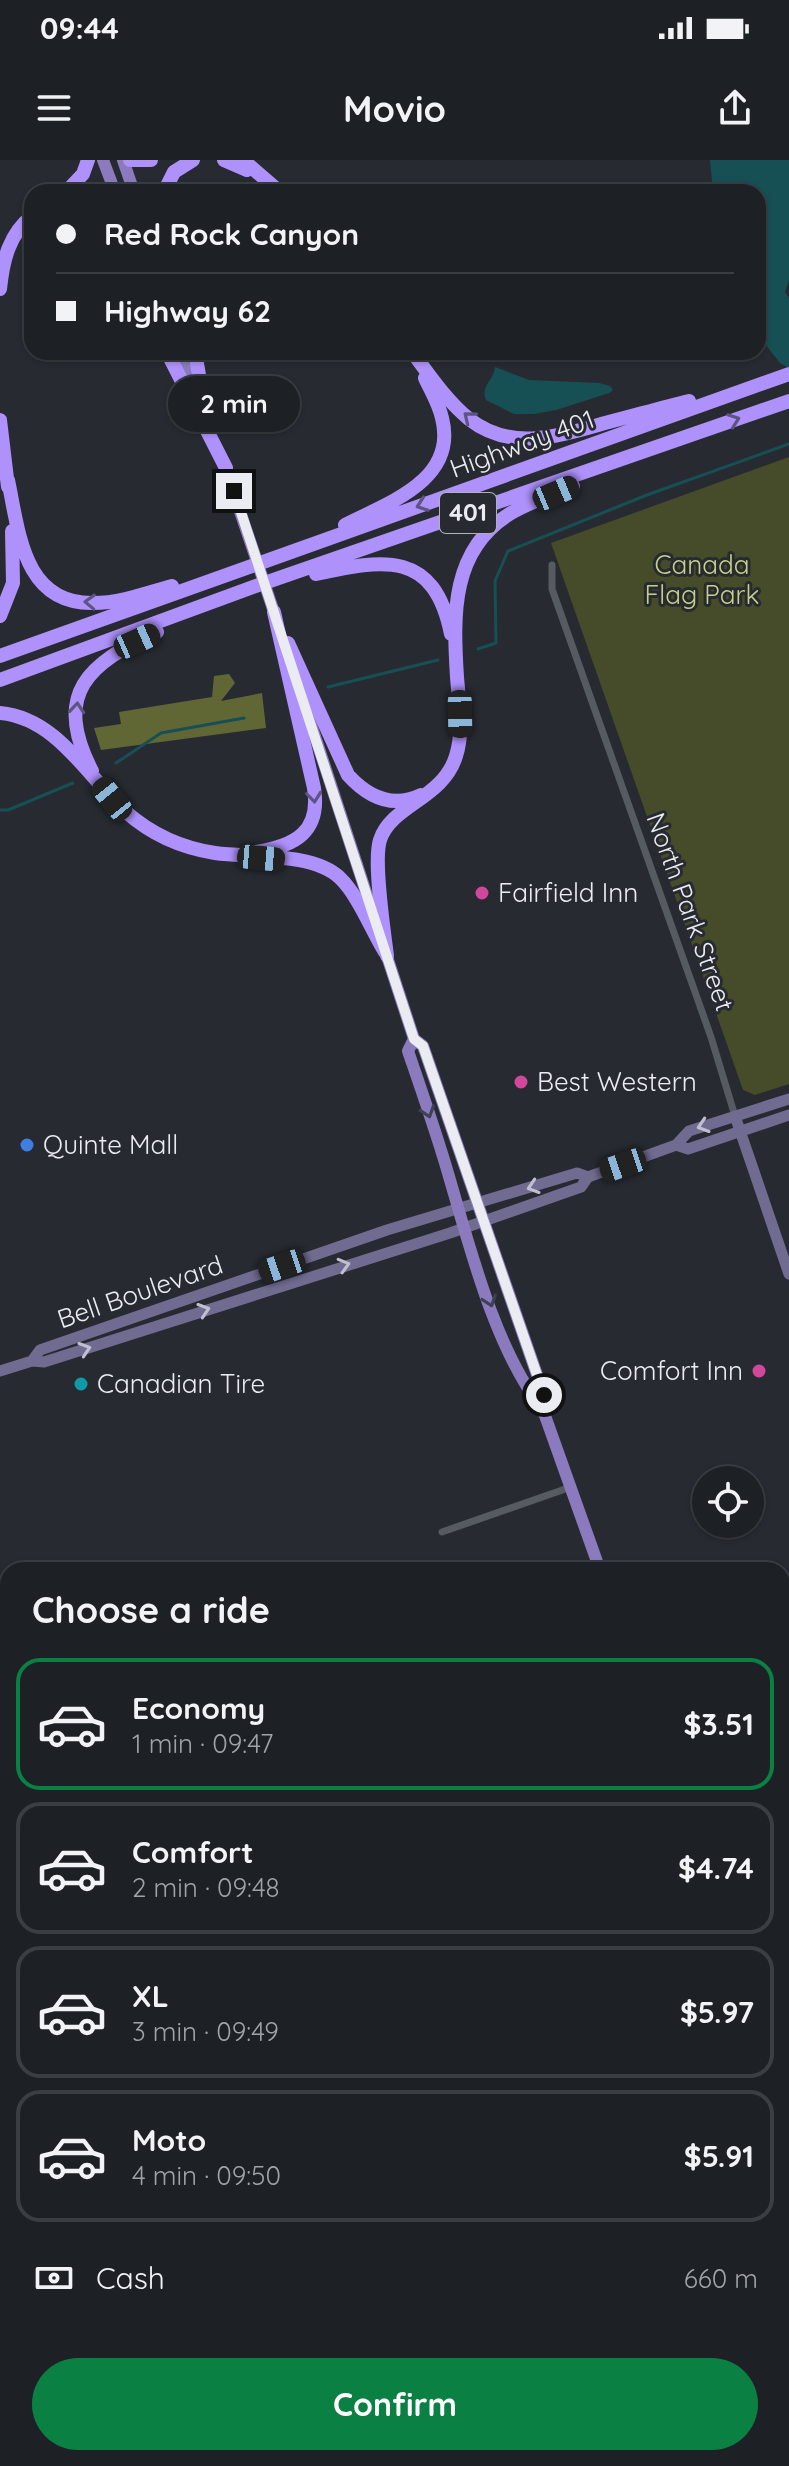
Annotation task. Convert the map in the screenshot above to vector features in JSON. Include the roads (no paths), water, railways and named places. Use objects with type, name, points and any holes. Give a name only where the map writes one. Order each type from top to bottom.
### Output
[{"type":"highway","points":[[74,184],[83,174],[88,160]]},
{"type":"highway","points":[[130,160],[151,160]]},
{"type":"highway","points":[[168,184],[174,172],[193,160]]},
{"type":"highway","points":[[224,160],[262,177]]},
{"type":"highway","points":[[243,160],[270,184]]},
{"type":"highway","points":[[0,289],[11,242],[24,223]]},
{"type":"highway","points":[[171,360],[226,468]]},
{"type":"highway","points":[[194,360],[205,410]]},
{"type":"highway","points":[[292,552],[407,493],[434,468],[442,453],[444,428],[417,360]]},
{"type":"highway","points":[[419,360],[440,389],[471,420],[497,434],[516,439],[557,436],[764,383]]},
{"type":"highway","name":"Highway 401","points":[[0,656],[789,374]]},
{"type":"highway","name":"Highway 401","points":[[0,680],[253,587],[788,401]]},
{"type":"highway","points":[[0,420],[14,565],[11,590],[0,616]]},
{"type":"highway","points":[[456,663],[459,583],[468,559],[487,533],[512,513],[683,438]]},
{"type":"highway","points":[[8,480],[30,566],[46,587],[71,600],[94,603],[119,600],[274,558]]},
{"type":"highway","points":[[253,587],[370,564],[387,564],[410,569],[422,576],[438,594],[448,618],[456,663],[460,714],[458,745],[451,767],[438,786],[388,825],[379,844],[387,956]]},
{"type":"highway","points":[[98,782],[83,752],[76,726],[77,696],[88,676],[117,652],[235,594]]},
{"type":"highway","points":[[274,612],[348,775],[375,797],[395,802],[413,799],[438,786]]},
{"type":"highway","points":[[231,855],[260,852],[288,844],[307,830],[316,811],[314,788],[274,612]]},
{"type":"highway","points":[[0,713],[36,723],[49,733],[126,812],[154,832],[200,850],[304,861],[331,871],[349,890],[387,956]]},
{"type":"main road","points":[[103,160],[112,184]]},
{"type":"main road","points":[[123,160],[131,184]]},
{"type":"main road","points":[[182,360],[205,410],[226,468],[414,1039],[423,1046],[544,1395],[543,1410]]},
{"type":"main road","points":[[414,1039],[408,1051],[464,1228],[505,1343],[534,1399],[543,1410],[597,1562]]},
{"type":"main road","name":"Bell Boulevard","points":[[0,1371],[32,1361],[44,1362],[464,1228],[581,1187],[588,1177],[676,1145],[689,1131],[789,1099]]},
{"type":"main road","name":"Bell Boulevard","points":[[676,1145],[688,1149],[789,1115]]},
{"type":"main road","name":"North Park Street","points":[[735,1116],[789,1274]]},
{"type":"main road","name":"Bell Boulevard","points":[[32,1361],[40,1350],[387,1230],[577,1173],[588,1177]]},
{"type":"street","name":"North Park Street","points":[[552,565],[552,589],[711,1037],[735,1116]]},
{"type":"street","points":[[442,1532],[571,1487]]},
{"type":"water","points":[[710,160],[789,160],[789,280],[785,292],[789,298],[789,368],[780,363],[766,345],[766,184],[712,184]]},
{"type":"water","points":[[495,367],[529,380],[599,383],[613,390],[556,410],[514,414],[486,400],[485,390]]},
{"type":"waterway","points":[[478,649],[496,643],[495,581],[508,551],[647,495],[789,444]]},
{"type":"waterway","points":[[328,687],[438,660]]},
{"type":"waterway","points":[[116,763],[161,733],[244,718]]},
{"type":"waterway","points":[[0,810],[8,810],[73,783]]},
{"type":"place","name":"Fairfield Inn","points":[[482,893]]},
{"type":"place","name":"Best Western","points":[[521,1082]]},
{"type":"place","name":"Quinte Mall","points":[[27,1145]]},
{"type":"place","name":"Comfort Inn","points":[[759,1371]]},
{"type":"place","name":"Canadian Tire","points":[[81,1384]]},
{"type":"park label","name":"Canada Flag Park","points":[[702,580]]}]
